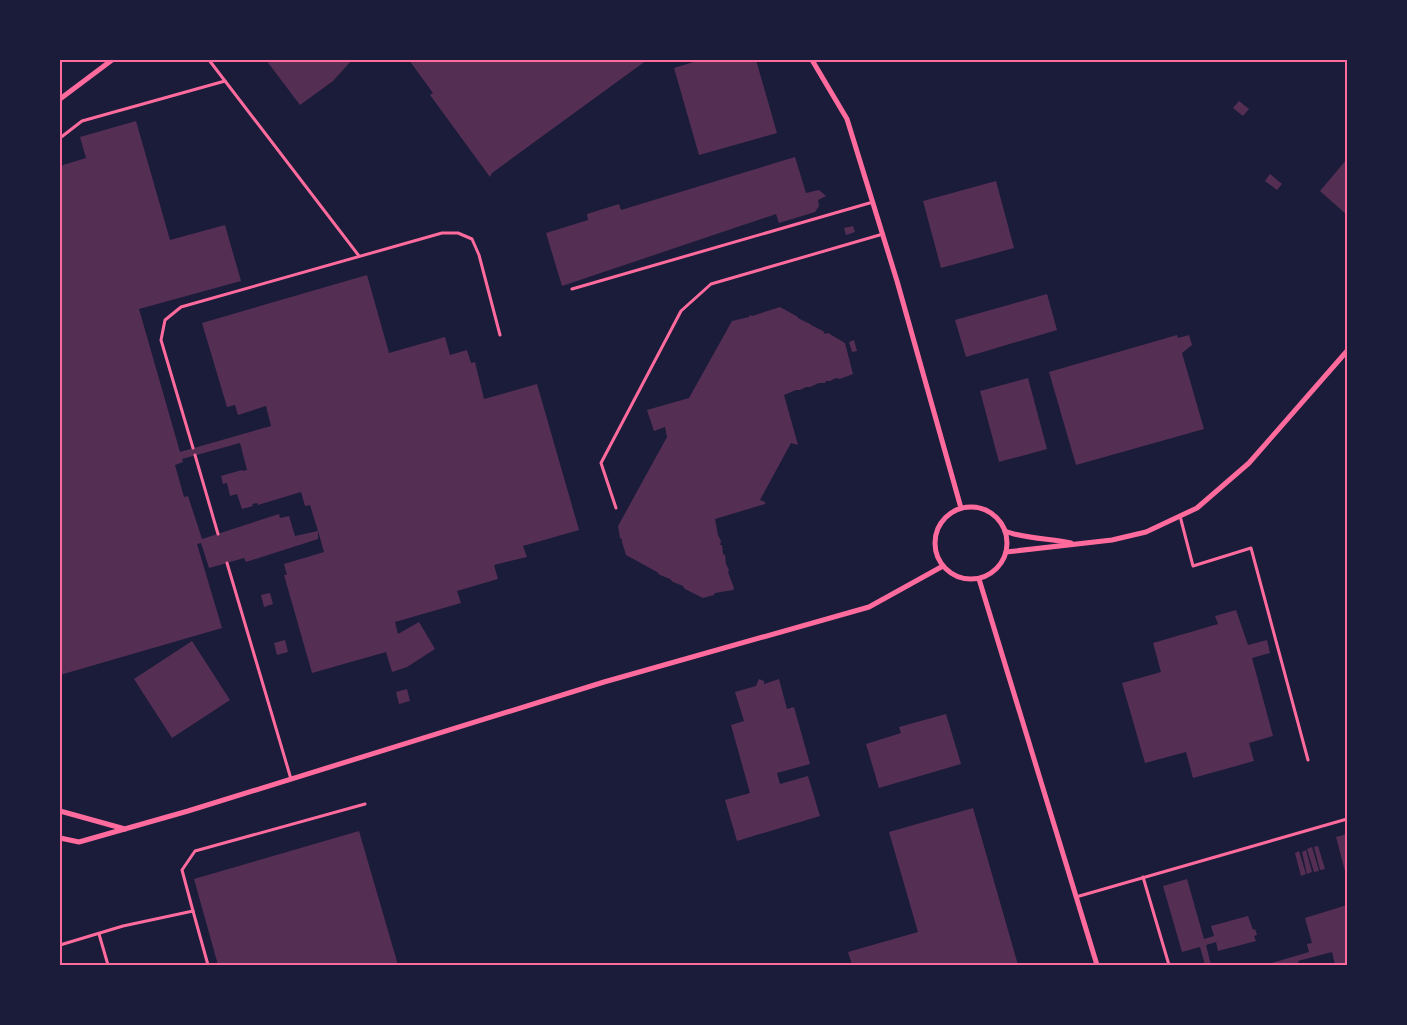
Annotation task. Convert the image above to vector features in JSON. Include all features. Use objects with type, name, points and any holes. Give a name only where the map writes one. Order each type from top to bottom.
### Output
[{"type":"street","points":[[60,99],[112,60]]},
{"type":"street","points":[[812,60],[847,119],[883,234],[961,508]]},
{"type":"street","points":[[1006,552],[1112,540],[1146,532],[1197,508],[1249,463],[1347,351]]},
{"type":"street","points":[[972,506],[988,511],[1000,521],[1006,531],[1008,542],[1002,562],[988,576],[978,579],[968,580],[950,573],[943,566],[934,544],[936,532],[941,521],[950,513],[972,506]]},
{"type":"street","points":[[1006,531],[1012,534],[1054,539],[1074,544]]},
{"type":"street","points":[[60,838],[79,842],[125,829],[604,682],[869,607],[943,566]]},
{"type":"street","points":[[978,579],[1097,965]]},
{"type":"street","points":[[60,811],[125,829]]},
{"type":"lane","points":[[209,60],[359,256]]},
{"type":"lane","points":[[60,138],[82,121],[225,81]]},
{"type":"lane","points":[[572,289],[872,202]]},
{"type":"lane","points":[[193,448],[161,340],[165,320],[181,308],[442,233],[458,233],[472,240],[479,255],[500,334]]},
{"type":"lane","points":[[616,508],[601,463],[681,311],[710,284],[883,234]]},
{"type":"lane","points":[[195,455],[218,534]]},
{"type":"lane","points":[[1180,516],[1193,566],[1251,548],[1308,760]]},
{"type":"lane","points":[[227,563],[290,779]]},
{"type":"lane","points":[[208,965],[182,870],[195,851],[366,804]]},
{"type":"lane","points":[[1076,897],[1347,819]]},
{"type":"lane","points":[[1143,877],[1169,965]]},
{"type":"lane","points":[[60,945],[123,926],[193,911]]},
{"type":"lane","points":[[98,934],[108,965]]},
{"type":"building","points":[[266,60],[352,60],[333,81],[300,105]]},
{"type":"building","points":[[409,60],[647,60],[492,173],[490,177],[430,95],[433,93]]},
{"type":"building","points":[[700,60],[756,60],[777,133],[699,155],[674,68]]},
{"type":"building","points":[[1239,101],[1249,109],[1243,116],[1233,108]]},
{"type":"building","points":[[136,121],[170,240],[225,225],[241,281],[139,309],[180,452],[271,426],[266,406],[238,415],[235,405],[227,407],[202,323],[367,275],[389,353],[445,337],[450,355],[467,350],[471,363],[475,362],[484,399],[537,384],[579,530],[523,546],[527,557],[494,565],[498,579],[457,591],[461,603],[395,622],[398,634],[419,622],[435,649],[407,667],[392,672],[386,652],[312,673],[284,575],[287,575],[284,564],[324,552],[318,531],[318,539],[246,562],[244,558],[209,568],[201,543],[197,544],[222,628],[60,675],[60,166],[86,158],[80,137]],"holes":[[[240,443],[247,470],[221,476],[223,484],[227,483],[230,496],[237,494],[242,509],[253,506],[252,504],[257,503],[258,505],[301,492],[305,506],[310,505],[318,531],[295,536],[289,516],[280,518],[279,514],[202,539],[188,496],[184,497],[175,465],[183,462],[182,459]]]},
{"type":"building","points":[[795,157],[806,193],[819,190],[826,196],[818,200],[819,206],[815,212],[779,223],[776,214],[562,286],[546,233],[588,220],[587,214],[619,204],[621,210]]},
{"type":"building","points":[[1347,159],[1347,215],[1320,191]]},
{"type":"building","points":[[1270,174],[1282,184],[1277,190],[1265,181]]},
{"type":"building","points":[[996,181],[1014,248],[941,268],[923,201]]},
{"type":"building","points":[[853,226],[855,232],[846,235],[844,228]]},
{"type":"building","points":[[1047,294],[1057,330],[966,357],[955,320]]},
{"type":"building","points":[[780,307],[823,331],[825,334],[828,333],[845,343],[853,374],[784,395],[798,445],[791,443],[760,500],[765,502],[765,504],[715,519],[721,541],[720,545],[722,545],[734,588],[733,590],[715,593],[703,598],[626,555],[622,539],[620,538],[618,526],[667,437],[665,427],[654,431],[647,410],[689,398],[732,321]]},
{"type":"building","points":[[1177,335],[1178,338],[1189,335],[1192,345],[1182,353],[1204,429],[1076,465],[1049,372]]},
{"type":"building","points":[[854,340],[857,351],[852,352],[849,342]]},
{"type":"building","points":[[1028,378],[1047,449],[999,462],[980,391]]},
{"type":"building","points":[[270,593],[273,604],[264,607],[261,595]]},
{"type":"building","points":[[1236,610],[1248,645],[1267,640],[1270,653],[1252,658],[1273,736],[1249,743],[1254,761],[1193,778],[1186,752],[1145,763],[1122,683],[1161,672],[1153,643],[1218,624],[1215,616]]},
{"type":"building","points":[[285,640],[288,652],[277,655],[274,643]]},
{"type":"building","points":[[192,641],[230,700],[172,738],[134,679]]},
{"type":"building","points":[[759,679],[764,681],[764,684],[779,679],[787,709],[794,707],[810,764],[777,773],[780,784],[808,776],[820,816],[737,841],[725,800],[750,793],[731,725],[744,721],[735,692],[756,686]]},
{"type":"building","points":[[407,689],[410,701],[399,704],[396,692]]},
{"type":"building","points":[[946,714],[961,764],[879,788],[866,744],[901,733],[899,727]]},
{"type":"building","points":[[973,808],[1018,965],[852,965],[848,952],[918,932],[889,832]]},
{"type":"building","points":[[359,831],[398,965],[218,965],[194,879]]},
{"type":"building","points":[[1347,834],[1347,875],[1346,875],[1336,837]]},
{"type":"building","points":[[1318,846],[1325,869],[1320,870],[1314,847]]},
{"type":"building","points":[[1312,847],[1319,871],[1314,872],[1307,849]]},
{"type":"building","points":[[1306,850],[1312,872],[1307,874],[1302,852]]},
{"type":"building","points":[[1299,851],[1306,874],[1301,876],[1295,853]]},
{"type":"building","points":[[1187,879],[1204,939],[1214,936],[1211,926],[1248,916],[1257,935],[1254,936],[1256,941],[1218,951],[1216,942],[1206,945],[1211,965],[1205,965],[1200,947],[1182,952],[1163,886]]},
{"type":"building","points":[[1347,905],[1347,965],[1335,965],[1332,952],[1298,961],[1299,965],[1265,965],[1309,952],[1307,944],[1312,943],[1305,918]]}]
